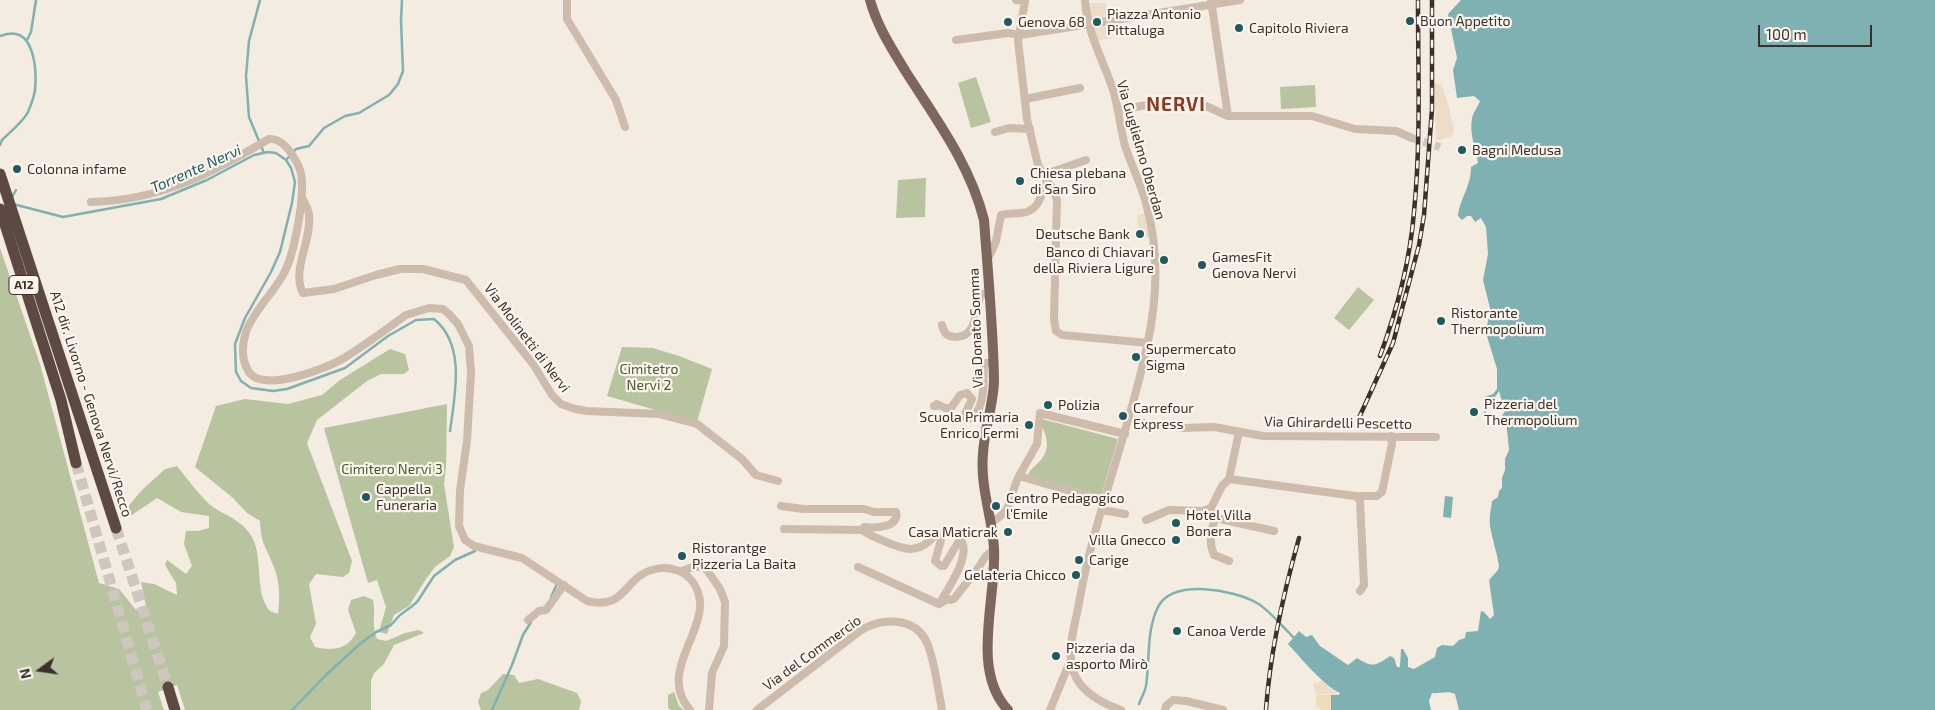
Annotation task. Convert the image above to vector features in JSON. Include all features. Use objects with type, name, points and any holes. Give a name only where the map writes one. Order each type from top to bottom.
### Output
[{"type":"highway","name":"A12 dir. Livorno - Genova Nervi/Recco","points":[[0,174],[54,359],[116,528]]},
{"type":"highway","name":"A12","points":[[0,208],[54,359],[61,400],[76,463]]},
{"type":"highway","points":[[168,687],[175,710]]},
{"type":"main road","name":"Via Donato Somma","points":[[870,0],[889,44],[970,178],[984,220],[994,388],[982,468],[982,484],[994,549],[988,658],[992,682],[1000,700],[1008,709]]},
{"type":"street","points":[[567,0],[567,19],[616,100],[625,127]]},
{"type":"street","points":[[1016,0],[1026,2],[1018,49],[1030,129],[1038,164],[1053,188],[1057,200],[1054,319],[1056,331],[1062,335],[1148,343]]},
{"type":"street","points":[[956,40],[998,34],[1020,35],[1211,2],[1240,0]]},
{"type":"street","points":[[1085,2],[1086,23]]},
{"type":"street","points":[[1211,2],[1225,83],[1228,116]]},
{"type":"street","name":"Via Guglielmo Oberdan","points":[[1070,659],[1083,578],[1125,434],[1132,422],[1152,319],[1155,252],[1147,206],[1126,146],[1113,90],[1086,23]]},
{"type":"street","points":[[1024,99],[1080,88]]},
{"type":"street","points":[[1118,110],[1148,105],[1163,107],[1196,102],[1228,116],[1312,116],[1355,129],[1396,131],[1412,138]]},
{"type":"street","points":[[995,132],[1009,128],[1030,129]]},
{"type":"street","points":[[91,202],[112,201],[146,195],[187,183],[222,166],[269,139],[273,138],[289,150],[298,164],[302,181],[302,197],[290,262],[246,331],[242,358],[247,370],[251,375],[263,380],[280,381],[310,372],[342,360],[406,315],[429,308],[443,309],[458,324],[469,346],[471,374],[467,441],[460,490],[459,526],[466,540],[474,546],[522,558],[587,601],[598,603],[607,602],[622,595],[634,580],[646,572],[666,568],[682,571],[689,576],[701,604],[678,680],[681,696],[690,710]]},
{"type":"street","points":[[1045,178],[1086,160]]},
{"type":"street","points":[[987,261],[996,241],[1001,215],[1033,210],[1037,206],[1045,178]]},
{"type":"street","name":"Via Molinetti di Nervi","points":[[302,197],[309,214],[309,230],[300,270],[299,286],[303,293],[334,289],[376,275],[400,270],[423,269],[466,280],[561,404],[587,411],[659,414],[698,424],[742,459],[756,475],[778,481]]},
{"type":"street","points":[[942,325],[944,332],[948,336],[967,335],[972,329],[980,297],[989,292]]},
{"type":"street","points":[[934,406],[937,406],[937,404],[945,408],[951,408],[960,395],[967,393],[972,399],[965,414],[966,418],[974,417],[980,405],[984,366],[986,363],[993,363]]},
{"type":"street","points":[[990,523],[1005,514],[1009,506],[1013,487],[1037,444],[1040,413],[1125,434]]},
{"type":"street","name":"Via Ghirardelli Pescetto","points":[[1158,425],[1184,428],[1214,427],[1263,436],[1436,437]]},
{"type":"street","points":[[1239,432],[1229,479],[1222,486],[1211,508],[1213,516],[1274,531]]},
{"type":"street","points":[[1229,479],[1356,496],[1377,496],[1382,492],[1392,444],[1391,436]]},
{"type":"street","points":[[1019,476],[1125,514]]},
{"type":"street","points":[[1356,496],[1360,500],[1364,585],[1360,591]]},
{"type":"street","points":[[782,506],[803,509],[864,509],[874,512],[896,512],[895,520],[881,528],[864,527],[862,530]]},
{"type":"street","points":[[1146,520],[1169,510],[1202,511],[1211,508]]},
{"type":"street","points":[[1216,518],[1213,523],[1210,547],[1214,555],[1229,561]]},
{"type":"street","points":[[784,529],[862,530],[899,548],[911,550],[922,547],[935,535],[938,535],[941,540],[935,561],[941,566],[944,566],[959,541],[962,542],[964,546],[963,557],[939,604]]},
{"type":"street","points":[[939,604],[954,599],[985,557],[994,549]]},
{"type":"street","points":[[858,566],[939,604]]},
{"type":"street","points":[[682,571],[703,567],[720,589],[724,602],[724,646],[712,674],[710,710]]},
{"type":"street","points":[[528,620],[539,610],[546,610],[564,585]]},
{"type":"street","name":"Via del Commercio","points":[[757,710],[861,630],[873,624],[886,622],[906,623],[914,627],[927,640],[942,710]]},
{"type":"street","points":[[1050,710],[1070,659]]},
{"type":"street","points":[[1070,659],[1075,675],[1089,694],[1100,702],[1122,710]]},
{"type":"street","points":[[1165,710],[1166,706],[1173,700],[1186,701],[1223,710]]},
{"type":"green space","points":[[976,77],[991,122],[971,128],[958,83]]},
{"type":"green space","points":[[1315,85],[1316,107],[1281,109],[1280,87]]},
{"type":"green space","points":[[926,178],[925,217],[896,218],[898,180]]},
{"type":"green space","points":[[0,248],[40,364],[99,583],[119,589],[136,610],[147,611],[141,582],[154,584],[177,595],[176,583],[165,565],[167,560],[186,574],[192,566],[184,544],[186,531],[198,531],[209,528],[209,516],[181,512],[157,498],[129,517],[126,509],[141,491],[165,469],[177,466],[209,504],[238,521],[250,534],[257,552],[260,584],[265,603],[270,611],[278,614],[277,578],[263,540],[260,521],[247,513],[233,498],[195,467],[216,406],[245,399],[288,404],[322,395],[340,380],[390,349],[405,354],[409,370],[404,374],[381,374],[367,381],[317,420],[307,443],[352,561],[349,573],[343,577],[316,574],[309,584],[316,624],[310,637],[315,647],[339,648],[352,639],[356,633],[348,610],[351,600],[364,596],[373,600],[374,628],[377,639],[386,641],[405,633],[419,630],[424,633],[394,645],[384,664],[374,673],[371,681],[371,710],[185,710],[177,685],[158,692],[164,710],[0,710]]},
{"type":"green space","points":[[1358,287],[1374,300],[1349,330],[1334,318]]},
{"type":"green space","name":"Cimitetro Nervi 2","points":[[622,347],[653,348],[712,369],[697,422],[607,396]]},
{"type":"green space","name":"Cimitero Nervi 3","points":[[447,404],[444,484],[454,547],[450,556],[435,567],[409,606],[394,615],[387,634],[379,632],[386,607],[377,580],[368,583],[324,428]]},
{"type":"green space","points":[[1042,419],[1118,439],[1101,496],[1028,475],[1045,454],[1047,444],[1045,433],[1040,423]]},
{"type":"green space","points":[[503,674],[514,675],[519,683],[538,679],[577,693],[581,701],[579,710],[481,710],[478,702],[481,693],[488,690]]},
{"type":"green space","points":[[674,692],[679,706],[684,710],[671,710],[668,708],[668,695]]},
{"type":"sand","points":[[1316,695],[1331,695],[1331,710],[1320,710],[1320,708],[1316,707]]},
{"type":"shaded area","name":"Piazza Antonio Pittaluga","points":[[1106,3],[1113,37],[1090,43],[1082,4]]},
{"type":"shaded area","points":[[1434,83],[1442,85],[1454,129],[1454,133],[1450,137],[1440,140],[1436,140]]},
{"type":"shaded area","points":[[1150,212],[1154,237],[1139,238],[1137,215]]},
{"type":"shaded area","points":[[1323,680],[1337,695],[1316,694],[1313,684]]},
{"type":"water","points":[[1461,0],[1935,0],[1935,710],[1459,710],[1455,694],[1447,692],[1432,693],[1429,701],[1431,710],[1331,710],[1331,695],[1339,695],[1340,693],[1320,678],[1288,644],[1299,631],[1306,637],[1312,635],[1320,646],[1348,665],[1357,658],[1374,664],[1390,656],[1394,658],[1397,667],[1400,667],[1401,649],[1403,649],[1408,658],[1408,667],[1414,669],[1435,657],[1437,648],[1442,645],[1453,646],[1459,640],[1465,638],[1466,632],[1478,631],[1481,611],[1490,619],[1494,615],[1489,580],[1498,570],[1499,566],[1491,531],[1490,516],[1492,501],[1498,497],[1499,491],[1502,488],[1505,459],[1509,450],[1506,419],[1502,416],[1505,411],[1499,391],[1484,415],[1484,397],[1493,394],[1497,389],[1497,369],[1486,333],[1490,308],[1483,280],[1488,254],[1486,227],[1481,218],[1475,222],[1471,216],[1467,216],[1462,220],[1458,216],[1471,174],[1471,167],[1478,163],[1471,125],[1473,115],[1480,101],[1474,96],[1457,98],[1453,70],[1457,58],[1448,14]]},
{"type":"water","points":[[1445,496],[1453,497],[1451,518],[1443,517]]},
{"type":"waterway","points":[[27,40],[31,32],[36,0]]},
{"type":"waterway","points":[[260,0],[249,41],[246,76],[249,117],[264,153]]},
{"type":"waterway","points":[[286,160],[296,149],[309,146],[324,128],[345,116],[359,113],[389,95],[398,84],[403,71],[402,0]]},
{"type":"waterway","name":"Torrente Nervi","points":[[0,36],[11,33],[20,35],[27,41],[34,60],[35,70],[35,90],[28,112],[20,123],[2,140],[0,145]]},
{"type":"waterway","name":"Torrente Nervi","points":[[13,204],[63,217],[161,199],[207,180],[254,155],[268,152],[276,153],[286,160],[291,168],[295,182],[292,203],[280,252],[245,318],[235,344],[236,372],[241,381],[251,388],[273,391],[287,389],[345,368],[388,336],[416,320],[434,319],[444,330],[451,342],[454,356],[456,386],[450,431]]},
{"type":"waterway","points":[[12,197],[16,190]]},
{"type":"waterway","points":[[292,710],[361,643],[376,632],[391,625],[400,615],[417,602],[434,576],[455,560],[475,551]]},
{"type":"waterway","points":[[551,597],[556,586]]},
{"type":"waterway","name":"Torrente Nervi","points":[[1139,704],[1146,686],[1150,636],[1154,616],[1158,607],[1166,598],[1177,592],[1205,589],[1247,598],[1266,610],[1293,637]]},
{"type":"waterway","points":[[492,710],[523,635],[531,622]]},
{"type":"tunnel","points":[[1412,138],[1440,147]]},
{"type":"tunnel","points":[[1138,422],[1158,425]]},
{"type":"tunnel","points":[[76,463],[147,710]]},
{"type":"tunnel","points":[[116,528],[168,687]]},
{"type":"railway","points":[[1380,356],[1402,285],[1412,230],[1418,133],[1418,0]]},
{"type":"railway","points":[[1358,420],[1393,343],[1419,245],[1424,215],[1432,109],[1432,0]]},
{"type":"railway","points":[[1266,710],[1278,623],[1299,538]]},
{"type":"place","name":"Buon Appetito","points":[[1410,21]]},
{"type":"place","name":"Genova 68","points":[[1008,22]]},
{"type":"place","name":"Piazza Antonio Pittaluga","points":[[1097,22]]},
{"type":"place","name":"Capitolo Riviera","points":[[1239,28]]},
{"type":"place","name":"Bagni Medusa","points":[[1462,150]]},
{"type":"place","name":"Colonna infame","points":[[17,169]]},
{"type":"place","name":"Chiesa plebana di San Siro","points":[[1020,181]]},
{"type":"place","name":"Deutsche Bank","points":[[1140,234]]},
{"type":"place","name":"Banco di Chiavari della Riviera Ligure","points":[[1164,260]]},
{"type":"place","name":"GamesFit Genova Nervi","points":[[1202,265]]},
{"type":"place","name":"Ristorante Thermopolium","points":[[1441,321]]},
{"type":"place","name":"Supermercato Sigma","points":[[1136,357]]},
{"type":"place","name":"Polizia","points":[[1048,405]]},
{"type":"place","name":"Pizzeria del Thermopolium","points":[[1474,412]]},
{"type":"place","name":"Carrefour Express","points":[[1123,416]]},
{"type":"place","name":"Scuola Primaria Enrico Fermi","points":[[1029,425]]},
{"type":"place","name":"Cappella Funeraria","points":[[366,497]]},
{"type":"place","name":"Centro Pedagogico l'Emile","points":[[996,506]]},
{"type":"place","name":"Hotel Villa Bonera","points":[[1176,523]]},
{"type":"place","name":"Casa Maticrak","points":[[1008,532]]},
{"type":"place","name":"Villa Gnecco","points":[[1176,540]]},
{"type":"place","name":"Ristorantge Pizzeria La Baita","points":[[682,556]]},
{"type":"place","name":"Carige","points":[[1079,560]]},
{"type":"place","name":"Gelateria Chicco","points":[[1076,575]]},
{"type":"place","name":"Canoa Verde","points":[[1177,631]]},
{"type":"place","name":"Pizzeria da asporto Mirò","points":[[1056,656]]},
{"type":"district","name":"NERVI","points":[[1176,105]]}]
